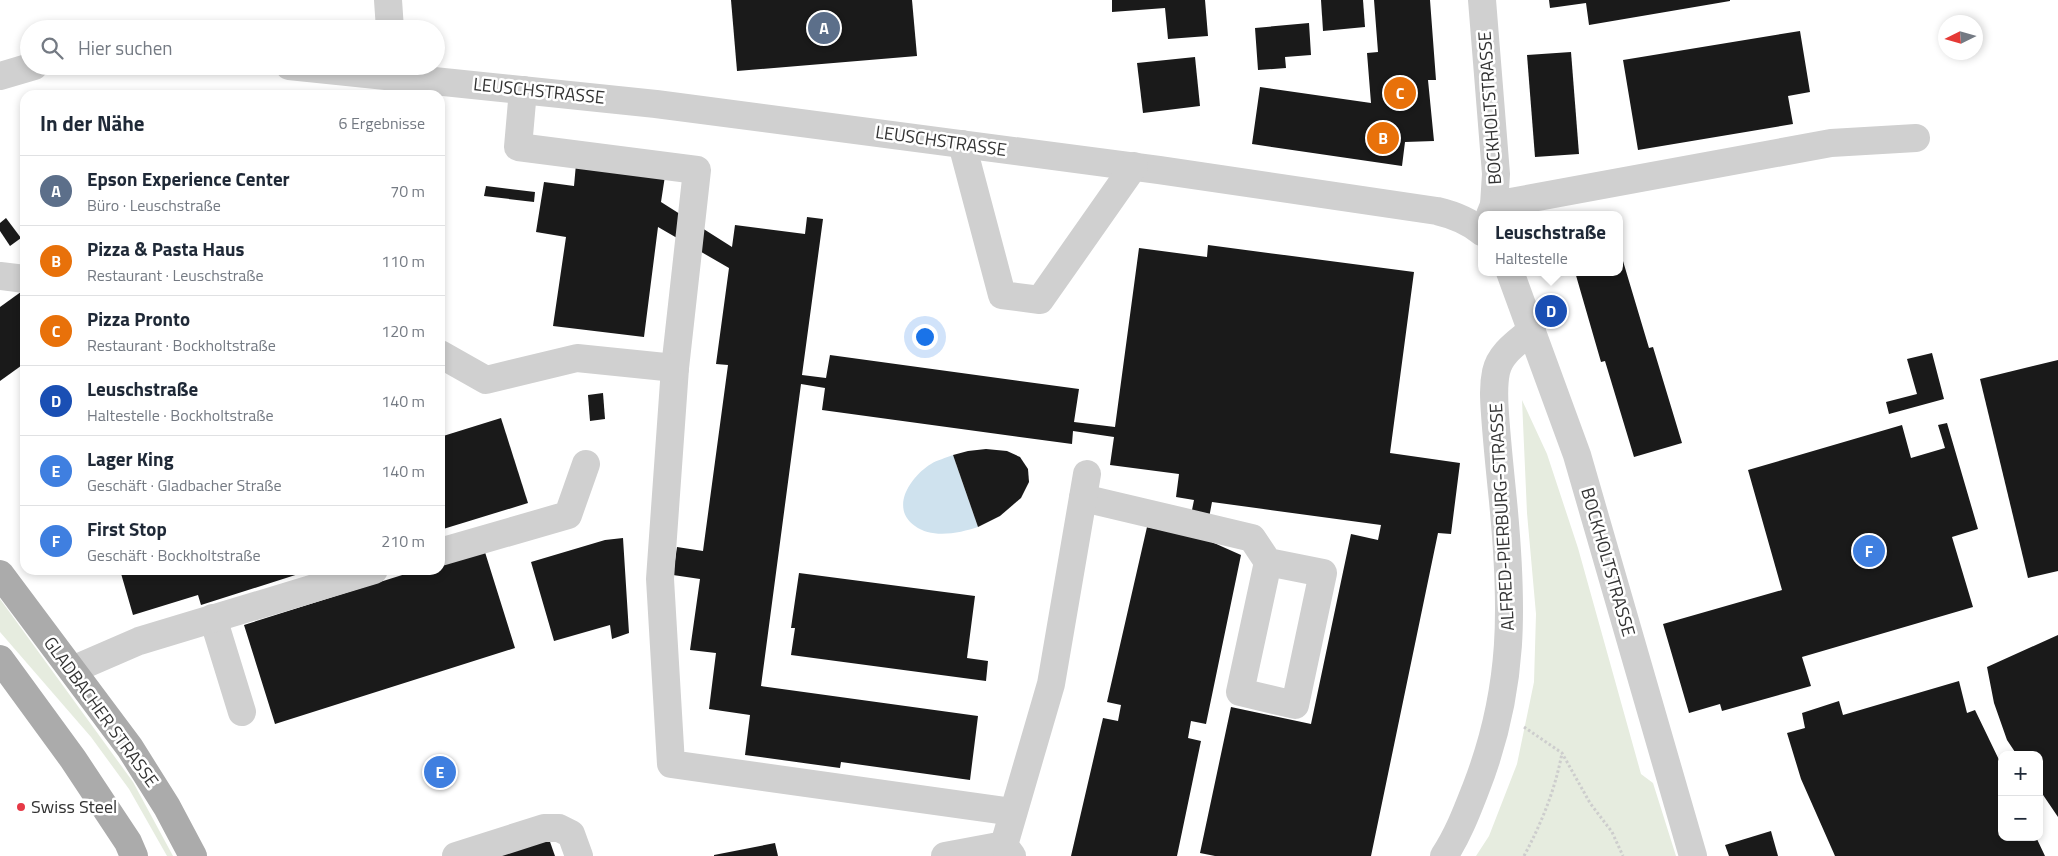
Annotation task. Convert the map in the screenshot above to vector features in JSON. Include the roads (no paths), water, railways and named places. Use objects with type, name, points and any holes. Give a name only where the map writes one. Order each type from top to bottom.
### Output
[{"type":"main road","name":"GLADBACHER STRASSE","points":[[0,574],[130,748],[167,807],[193,856]]},
{"type":"main road","points":[[0,659],[74,759],[128,842],[134,856]]},
{"type":"street","points":[[388,0],[389,20]]},
{"type":"street","name":"BOCKHOLTSTRASSE","points":[[1482,0],[1496,174],[1492,210]]},
{"type":"street","points":[[0,76],[20,70]]},
{"type":"street","name":"LEUSCHSTRASSE","points":[[361,75],[656,104],[1134,166],[1437,211],[1458,217],[1478,230]]},
{"type":"street","points":[[523,90],[518,147],[697,170],[675,368],[660,579],[671,764],[1013,812]]},
{"type":"street","points":[[1492,210],[1831,143],[1916,138]]},
{"type":"street","points":[[962,144],[1002,295],[1040,300],[1134,166]]},
{"type":"street","points":[[0,276],[20,278]]},
{"type":"street","name":"BOCKHOLTSTRASSE","points":[[1512,276],[1577,455],[1693,856]]},
{"type":"street","name":"ALFRED-PIERBURG-STRASSE","points":[[1444,856],[1452,845],[1482,772],[1494,738],[1500,712],[1509,647],[1510,591],[1494,378],[1498,365],[1504,355],[1532,330]]},
{"type":"street","points":[[445,357],[486,380],[577,358],[675,368]]},
{"type":"street","points":[[445,551],[568,515],[586,464]]},
{"type":"street","points":[[945,856],[1008,851],[1013,812],[1051,684],[1085,486],[1252,538],[1268,562],[1323,573],[1295,704],[1240,692],[1268,562]]},
{"type":"street","points":[[72,670],[139,641],[357,575]]},
{"type":"street","points":[[213,618],[242,712]]},
{"type":"street","points":[[456,856],[544,828],[559,828],[571,834],[577,854]]},
{"type":"water","points":[[953,455],[978,527],[946,534],[922,530],[907,519],[903,502],[906,493],[916,476],[924,469]]},
{"type":"place","name":"Epson Experience Center","points":[[824,28]]},
{"type":"place","name":"Pizza Pronto","points":[[1400,93]]},
{"type":"place","name":"Pizza & Pasta Haus","points":[[1383,138]]},
{"type":"place","name":"Leuschstraße","points":[[1551,311]]},
{"type":"place","name":"First Stop","points":[[1869,551]]},
{"type":"place","name":"Lager King","points":[[440,772]]},
{"type":"place","name":"Swiss Steel","points":[[21,807]]}]
